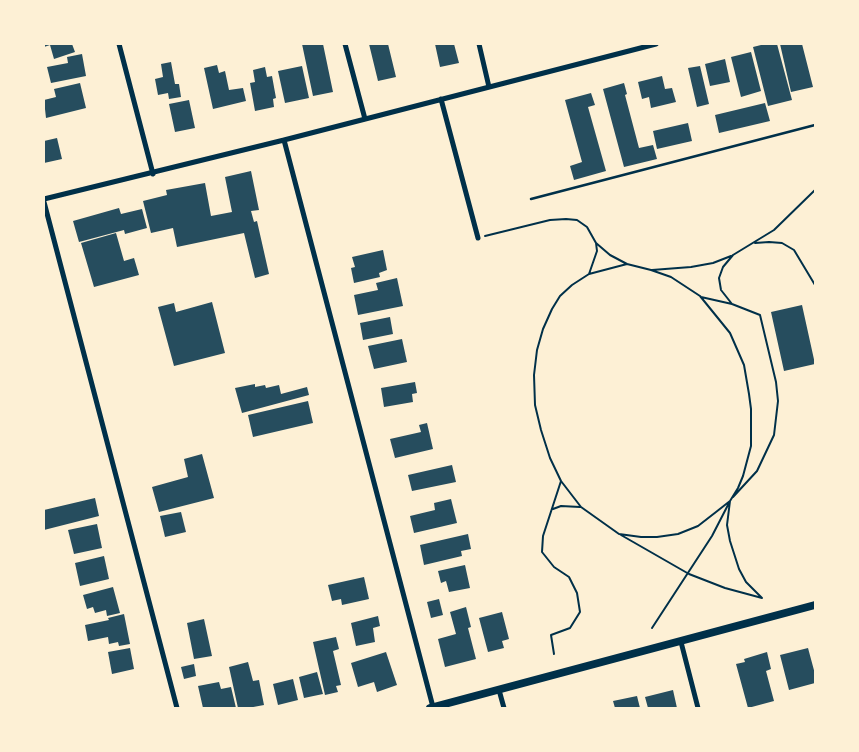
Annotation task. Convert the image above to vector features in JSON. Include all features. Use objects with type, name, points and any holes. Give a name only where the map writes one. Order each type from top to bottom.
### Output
[{"type":"main road","points":[[432,708],[815,606]]},
{"type":"street","points":[[119,44],[153,174]]},
{"type":"street","points":[[345,44],[365,118]]},
{"type":"street","points":[[479,44],[490,87]]},
{"type":"street","points":[[177,708],[44,201],[656,44]]},
{"type":"street","points":[[441,100],[478,238]]},
{"type":"street","points":[[284,140],[432,708]]},
{"type":"street","points":[[681,642],[698,708]]},
{"type":"street","points":[[499,690],[504,708]]},
{"type":"lane","points":[[531,199],[815,125]]},
{"type":"path","points":[[651,270],[691,268],[713,263],[733,255],[774,230],[815,190]]},
{"type":"path","points":[[478,238],[550,220],[577,220],[587,227],[596,242],[610,255],[627,264],[651,270],[671,278],[700,296],[732,304],[760,315],[776,382],[778,401],[774,435],[757,471],[730,501],[698,526],[678,534],[657,537],[619,534]]},
{"type":"path","points":[[589,274],[597,251],[596,242]]},
{"type":"path","points":[[753,243],[782,243],[794,250],[815,285]]},
{"type":"path","points":[[732,304],[721,290],[719,278],[723,267],[733,255]]},
{"type":"path","points":[[627,264],[589,274],[572,285],[560,296],[543,329],[534,376],[535,405],[550,458],[561,481],[581,507],[619,534],[689,574],[725,588],[762,598],[746,582],[739,570],[727,525],[730,501]]},
{"type":"path","points":[[652,628],[712,536],[743,476],[751,446],[752,409],[744,365],[730,333],[700,296]]},
{"type":"path","points":[[554,654],[551,635],[570,628],[580,612],[577,593],[568,577],[554,567],[542,552],[543,536],[561,481]]},
{"type":"path","points":[[553,509],[561,506],[581,507]]},
{"type":"building","points":[[44,44],[72,44],[75,52],[54,59],[50,45],[44,47]]},
{"type":"building","points":[[302,44],[323,44],[333,92],[313,96]]},
{"type":"building","points":[[369,44],[388,44],[396,77],[378,81]]},
{"type":"building","points":[[435,44],[454,44],[459,63],[440,67]]},
{"type":"building","points":[[777,44],[792,100],[768,106],[753,47]]},
{"type":"building","points":[[780,44],[802,44],[813,87],[791,92]]},
{"type":"building","points":[[751,52],[761,91],[741,97],[731,57]]},
{"type":"building","points":[[82,54],[86,76],[51,83],[47,67],[68,63],[67,57]]},
{"type":"building","points":[[725,59],[730,82],[710,86],[705,64]]},
{"type":"building","points":[[171,62],[175,84],[179,84],[181,97],[169,99],[168,93],[158,95],[155,79],[163,77],[161,64]]},
{"type":"building","points":[[217,65],[219,73],[225,71],[229,90],[243,88],[246,101],[213,109],[204,68]]},
{"type":"building","points":[[302,66],[309,98],[285,103],[278,71]]},
{"type":"building","points":[[700,66],[709,104],[697,107],[688,68]]},
{"type":"building","points":[[265,67],[267,77],[272,76],[276,98],[273,99],[274,107],[255,111],[250,83],[255,82],[253,70]]},
{"type":"building","points":[[662,76],[665,89],[672,88],[676,102],[651,108],[649,97],[642,99],[638,82]]},
{"type":"building","points":[[80,83],[86,108],[46,118],[44,100],[56,97],[54,89]]},
{"type":"building","points":[[624,83],[627,94],[625,95],[639,148],[653,145],[657,159],[624,167],[603,89]]},
{"type":"building","points":[[591,93],[595,105],[588,107],[606,171],[574,180],[570,166],[582,162],[565,100]]},
{"type":"building","points":[[189,100],[195,128],[175,132],[169,104]]},
{"type":"building","points":[[765,103],[770,121],[719,133],[715,115]]},
{"type":"building","points":[[688,123],[692,141],[657,149],[653,131]]},
{"type":"building","points":[[57,138],[62,159],[44,163],[44,141]]},
{"type":"building","points":[[251,171],[259,210],[251,211],[254,222],[257,221],[269,274],[255,278],[244,233],[177,247],[173,228],[151,233],[143,201],[167,195],[166,190],[205,183],[211,216],[232,212],[225,177]]},
{"type":"building","points":[[119,208],[121,214],[142,209],[147,228],[125,234],[124,230],[79,242],[73,221]]},
{"type":"building","points":[[116,233],[124,261],[134,258],[139,275],[94,287],[81,243]]},
{"type":"building","points":[[383,250],[387,270],[379,273],[380,277],[354,283],[351,268],[355,267],[352,257]]},
{"type":"building","points":[[397,278],[403,306],[358,315],[354,295],[378,290],[376,283]]},
{"type":"building","points":[[212,302],[225,353],[174,366],[158,307],[174,303],[176,312]]},
{"type":"building","points":[[802,305],[815,364],[784,371],[771,312]]},
{"type":"building","points":[[390,317],[393,334],[363,340],[360,323]]},
{"type":"building","points":[[402,339],[407,362],[374,369],[368,346]]},
{"type":"building","points":[[415,382],[417,393],[412,394],[413,402],[384,407],[381,388]]},
{"type":"building","points":[[255,384],[255,387],[265,385],[266,388],[279,385],[281,394],[307,387],[309,395],[242,413],[235,388]]},
{"type":"building","points":[[308,401],[313,423],[253,437],[248,415]]},
{"type":"building","points":[[427,423],[433,449],[395,458],[390,439],[421,432],[419,425]]},
{"type":"building","points":[[202,454],[214,498],[159,512],[152,487],[188,477],[184,459]]},
{"type":"building","points":[[452,465],[456,482],[412,491],[408,475]]},
{"type":"building","points":[[95,498],[99,516],[44,530],[44,510]]},
{"type":"building","points":[[451,499],[457,523],[414,533],[410,516],[435,510],[434,503]]},
{"type":"building","points":[[181,512],[186,532],[165,537],[160,516]]},
{"type":"building","points":[[97,524],[102,548],[74,554],[68,530]]},
{"type":"building","points":[[468,534],[471,549],[461,551],[462,556],[424,565],[420,545]]},
{"type":"building","points":[[104,556],[109,579],[80,586],[75,563]]},
{"type":"building","points":[[465,565],[470,588],[449,592],[446,581],[441,583],[438,571]]},
{"type":"building","points":[[364,577],[369,599],[342,605],[341,599],[332,601],[328,585]]},
{"type":"building","points":[[113,587],[120,613],[107,616],[106,610],[95,613],[93,607],[87,609],[83,595]]},
{"type":"building","points":[[439,599],[443,615],[431,618],[427,602]]},
{"type":"building","points":[[466,607],[471,627],[468,628],[476,659],[445,667],[438,639],[456,634],[450,612]]},
{"type":"building","points":[[502,612],[509,639],[502,641],[504,648],[488,652],[479,618]]},
{"type":"building","points":[[124,614],[130,644],[119,646],[118,642],[109,644],[108,637],[88,641],[85,625],[109,620],[108,618]]},
{"type":"building","points":[[378,616],[380,626],[373,628],[375,642],[356,646],[351,623]]},
{"type":"building","points":[[204,619],[212,656],[194,659],[187,623]]},
{"type":"building","points":[[336,637],[339,649],[333,651],[341,685],[336,686],[338,692],[325,695],[313,642]]},
{"type":"building","points":[[130,648],[134,669],[112,674],[108,652]]},
{"type":"building","points":[[808,648],[815,674],[815,683],[789,690],[780,655]]},
{"type":"building","points":[[386,652],[397,685],[377,692],[374,682],[358,687],[351,663]]},
{"type":"building","points":[[767,652],[771,669],[766,671],[774,701],[748,708],[736,664],[745,662],[744,659]]},
{"type":"building","points":[[248,662],[253,681],[259,680],[264,705],[238,708],[229,667]]},
{"type":"building","points":[[194,664],[196,676],[184,679],[181,667]]},
{"type":"building","points":[[317,672],[323,694],[304,698],[299,677]]},
{"type":"building","points":[[293,679],[298,700],[278,705],[273,684]]},
{"type":"building","points":[[219,682],[221,689],[231,687],[236,708],[203,708],[198,686]]},
{"type":"building","points":[[673,690],[677,708],[648,708],[645,697]]},
{"type":"building","points":[[637,696],[640,708],[615,708],[613,701]]}]
